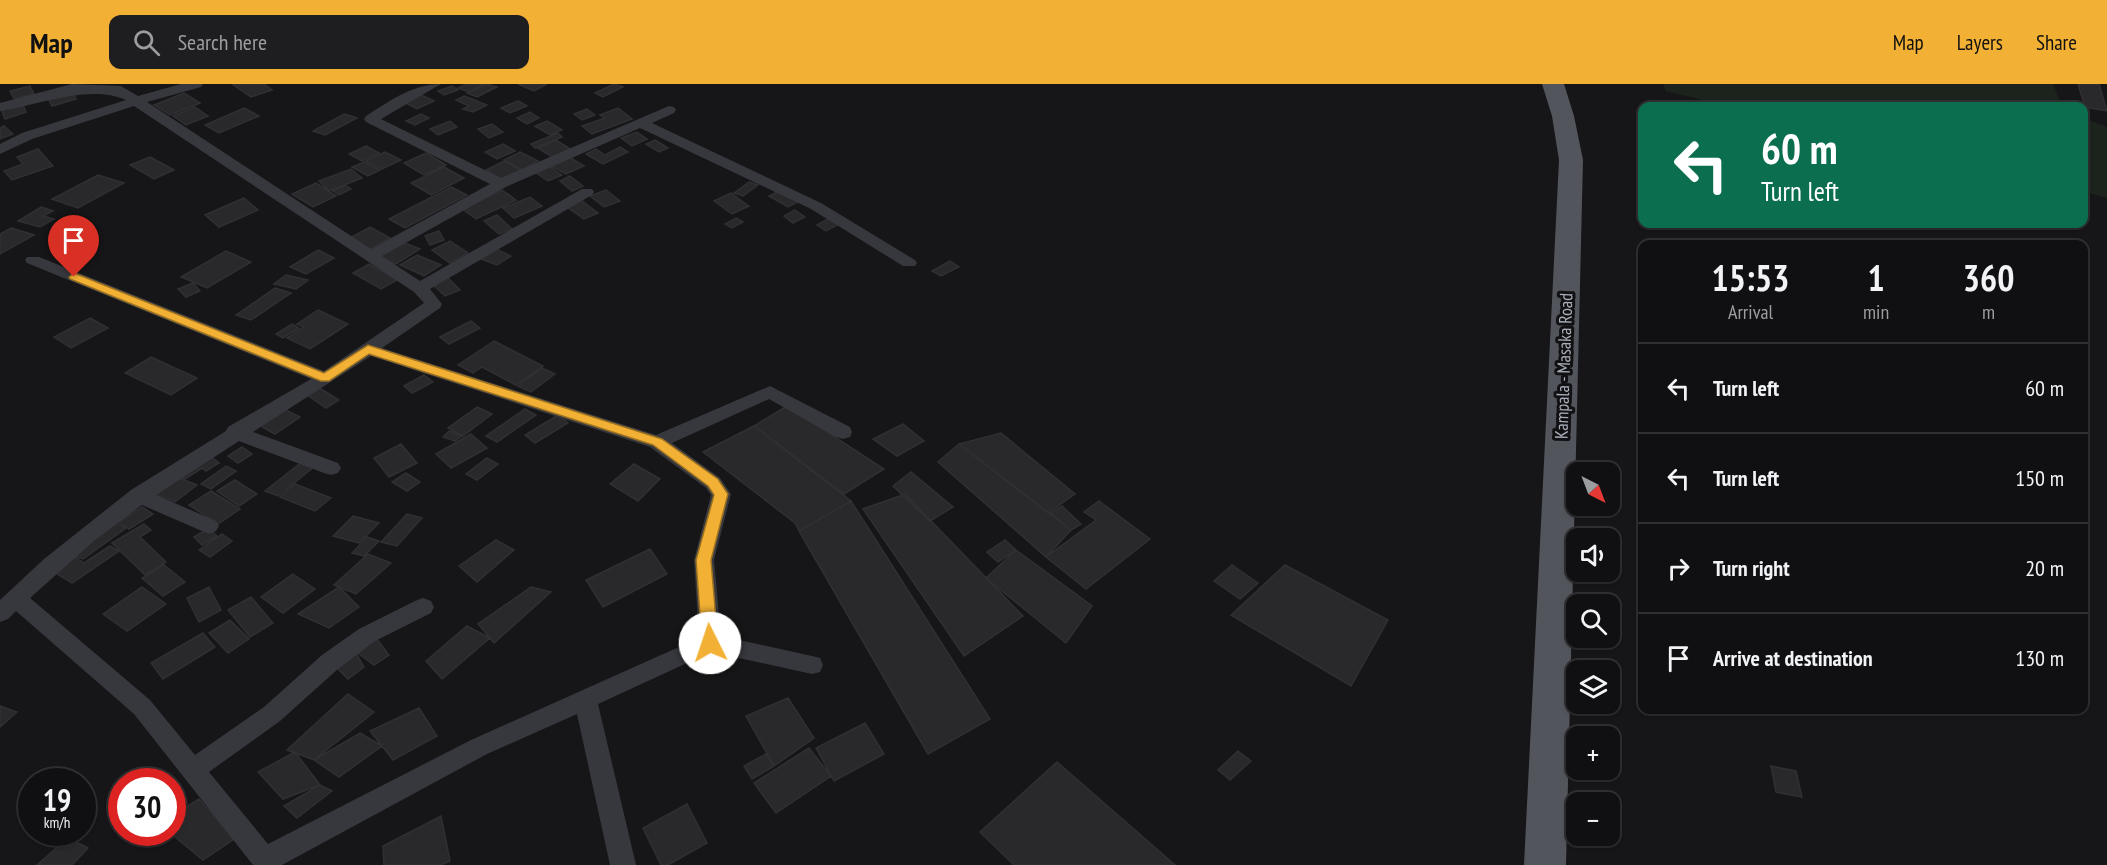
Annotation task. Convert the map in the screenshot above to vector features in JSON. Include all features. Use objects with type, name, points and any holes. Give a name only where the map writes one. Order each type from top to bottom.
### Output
[{"type":"main road","name":"Kampala - Masaka Road","points":[[1545,865],[1571,160],[1563,116],[1553,84]]},
{"type":"street","points":[[1,107],[87,84],[121,90],[420,288],[434,304],[325,378],[235,432],[138,495],[46,568],[8,605],[142,707],[268,862],[479,747],[710,643],[812,665]]},
{"type":"street","points":[[0,150],[27,136],[196,84]]},
{"type":"street","points":[[434,84],[399,101],[371,119],[501,184]]},
{"type":"street","points":[[370,256],[501,184],[643,124],[669,110]]},
{"type":"street","points":[[643,124],[816,206],[909,263]]},
{"type":"street","points":[[420,288],[587,192]]},
{"type":"street","points":[[33,260],[325,378]]},
{"type":"street","points":[[368,349],[657,442],[713,483],[721,494],[704,560],[710,643]]},
{"type":"street","points":[[657,442],[770,392],[843,432]]},
{"type":"street","points":[[235,432],[331,468]]},
{"type":"street","points":[[138,495],[209,526]]},
{"type":"street","points":[[193,770],[272,714],[330,662],[367,635],[423,607]]},
{"type":"street","points":[[585,699],[623,865]]},
{"type":"shaded area","points":[[1664,84],[2053,84],[2060,102],[1711,102],[1665,91]]},
{"type":"shaded area","points":[[2088,120],[2107,127],[2107,198],[2088,193]]},
{"type":"building","points":[[232,84],[264,84],[272,90],[251,97]]},
{"type":"building","points":[[467,84],[484,84],[469,92],[458,88]]},
{"type":"building","points":[[486,84],[497,87],[477,97],[467,93]]},
{"type":"building","points":[[518,84],[547,84],[534,91]]},
{"type":"building","points":[[614,84],[623,87],[603,97],[595,93]]},
{"type":"building","points":[[2078,84],[2099,84],[2107,111],[2088,108],[2088,102],[2083,102]]},
{"type":"building","points":[[30,86],[34,94],[14,99],[10,91]]},
{"type":"building","points":[[452,86],[458,90],[444,95],[438,91]]},
{"type":"building","points":[[72,91],[76,99],[52,106],[48,98]]},
{"type":"building","points":[[184,93],[200,103],[170,115],[154,105]]},
{"type":"building","points":[[419,94],[434,101],[417,109],[402,101]]},
{"type":"building","points":[[464,96],[487,105],[473,112],[463,109],[469,106],[456,100]]},
{"type":"building","points":[[518,101],[527,106],[510,113],[501,108]]},
{"type":"building","points":[[22,103],[26,112],[5,119],[1,109]]},
{"type":"building","points":[[195,107],[208,116],[186,125],[173,116]]},
{"type":"building","points":[[244,108],[259,116],[219,133],[205,125]]},
{"type":"building","points":[[618,108],[632,119],[592,134],[582,126],[605,118],[600,115]]},
{"type":"building","points":[[587,109],[595,115],[582,120],[574,114]]},
{"type":"building","points":[[530,112],[539,118],[527,124],[517,118]]},
{"type":"building","points":[[344,114],[357,118],[325,135],[313,131]]},
{"type":"building","points":[[421,114],[429,118],[415,125],[406,121]]},
{"type":"building","points":[[450,121],[457,127],[438,135],[430,129]]},
{"type":"building","points":[[547,121],[562,130],[550,135],[535,126]]},
{"type":"building","points":[[492,124],[503,132],[489,138],[478,129]]},
{"type":"building","points":[[4,126],[13,134],[0,139],[0,128]]},
{"type":"building","points":[[637,132],[647,139],[632,146],[621,138]]},
{"type":"building","points":[[558,133],[562,137],[535,148],[531,144]]},
{"type":"building","points":[[556,140],[570,149],[552,157],[538,148]]},
{"type":"building","points":[[655,140],[668,148],[659,152],[646,144]]},
{"type":"building","points":[[503,144],[515,151],[497,159],[485,152]]},
{"type":"building","points":[[366,146],[379,153],[362,161],[349,154]]},
{"type":"building","points":[[620,147],[628,152],[603,164],[586,154],[596,149],[605,155]]},
{"type":"building","points":[[38,149],[53,166],[12,180],[4,171],[23,164],[17,157]]},
{"type":"building","points":[[385,152],[401,160],[382,169],[366,161]]},
{"type":"building","points":[[520,152],[538,161],[522,170],[504,160]]},
{"type":"building","points":[[426,153],[446,165],[424,175],[404,163]]},
{"type":"building","points":[[150,157],[174,170],[154,179],[130,165]]},
{"type":"building","points":[[569,157],[584,166],[566,174],[551,166]]},
{"type":"building","points":[[504,161],[520,170],[501,179],[486,170]]},
{"type":"building","points":[[364,162],[380,170],[368,176],[352,167]]},
{"type":"building","points":[[444,167],[464,178],[431,195],[411,183]]},
{"type":"building","points":[[550,167],[562,175],[548,181],[536,173]]},
{"type":"building","points":[[351,169],[362,178],[329,191],[319,181]]},
{"type":"building","points":[[98,175],[124,183],[78,208],[52,199]]},
{"type":"building","points":[[570,176],[583,186],[572,191],[560,181]]},
{"type":"building","points":[[749,182],[758,185],[743,196],[734,193]]},
{"type":"building","points":[[316,183],[336,196],[313,207],[292,194]]},
{"type":"building","points":[[345,185],[351,189],[339,195],[333,191]]},
{"type":"building","points":[[451,187],[467,195],[405,228],[389,219]]},
{"type":"building","points":[[502,190],[516,200],[476,219],[462,209]]},
{"type":"building","points":[[606,190],[620,201],[604,207],[590,196]]},
{"type":"building","points":[[781,190],[800,201],[788,207],[769,196]]},
{"type":"building","points":[[731,193],[749,206],[732,214],[714,201]]},
{"type":"building","points":[[530,197],[542,206],[514,218],[503,208]]},
{"type":"building","points":[[244,198],[258,210],[219,227],[205,215]]},
{"type":"building","points":[[581,200],[598,213],[584,219],[567,207]]},
{"type":"building","points":[[41,207],[53,211],[43,216],[54,219],[40,227],[18,221]]},
{"type":"building","points":[[795,210],[805,217],[793,223],[784,216]]},
{"type":"building","points":[[497,215],[512,229],[499,234],[484,221]]},
{"type":"building","points":[[736,218],[743,222],[732,228],[725,224]]},
{"type":"building","points":[[829,218],[839,224],[826,231],[817,225]]},
{"type":"building","points":[[370,227],[390,238],[370,249],[350,238]]},
{"type":"building","points":[[11,228],[34,235],[0,254],[0,234]]},
{"type":"building","points":[[439,231],[444,240],[430,245],[425,236]]},
{"type":"building","points":[[450,241],[468,253],[450,263],[432,250]]},
{"type":"building","points":[[402,242],[420,249],[396,264],[378,256]]},
{"type":"building","points":[[496,249],[511,256],[497,265],[481,259]]},
{"type":"building","points":[[318,250],[334,258],[306,274],[290,267]]},
{"type":"building","points":[[226,251],[251,262],[207,288],[181,277]]},
{"type":"building","points":[[417,255],[441,265],[424,276],[400,265]]},
{"type":"building","points":[[950,261],[959,267],[941,276],[932,271]]},
{"type":"building","points":[[369,264],[397,280],[381,289],[353,273]]},
{"type":"building","points":[[286,275],[308,280],[296,289],[274,284]]},
{"type":"building","points":[[447,277],[460,290],[445,296],[432,284]]},
{"type":"building","points":[[193,283],[200,291],[186,297],[178,289]]},
{"type":"building","points":[[275,288],[291,293],[251,320],[236,315]]},
{"type":"building","points":[[318,310],[348,324],[310,349],[287,338],[304,327],[297,324]]},
{"type":"building","points":[[90,318],[108,328],[71,348],[54,337]]},
{"type":"building","points":[[471,321],[480,328],[449,344],[440,337]]},
{"type":"building","points":[[292,324],[299,328],[283,338],[276,334]]},
{"type":"building","points":[[494,341],[543,366],[516,385],[482,367],[473,373],[458,365]]},
{"type":"building","points":[[151,357],[197,378],[171,395],[125,373]]},
{"type":"building","points":[[542,368],[555,374],[531,392],[518,386]]},
{"type":"building","points":[[424,375],[433,382],[412,393],[404,386]]},
{"type":"building","points":[[318,387],[339,400],[326,408],[306,394]]},
{"type":"building","points":[[787,406],[884,469],[844,494],[754,426]]},
{"type":"building","points":[[477,407],[492,414],[463,436],[448,428]]},
{"type":"building","points":[[282,408],[300,417],[275,434],[257,424]]},
{"type":"building","points":[[525,409],[536,415],[497,442],[486,436]]},
{"type":"building","points":[[558,415],[568,423],[535,443],[525,435]]},
{"type":"building","points":[[903,424],[924,441],[897,456],[873,439]]},
{"type":"building","points":[[754,426],[851,501],[799,531],[795,523],[703,452]]},
{"type":"building","points":[[449,431],[462,436],[455,441],[443,437]]},
{"type":"building","points":[[1001,433],[1075,494],[1048,513],[959,444]]},
{"type":"building","points":[[471,434],[487,448],[451,468],[436,454]]},
{"type":"building","points":[[401,444],[417,463],[389,477],[374,458]]},
{"type":"building","points":[[959,444],[1071,530],[1046,557],[938,462]]},
{"type":"building","points":[[242,447],[252,454],[238,463],[228,456]]},
{"type":"building","points":[[209,455],[219,463],[206,471],[202,468],[185,479],[178,474]]},
{"type":"building","points":[[487,458],[498,464],[477,480],[466,474]]},
{"type":"building","points":[[303,461],[315,466],[278,496],[265,491]]},
{"type":"building","points":[[634,464],[660,479],[638,501],[610,484]]},
{"type":"building","points":[[226,466],[236,471],[211,489],[201,484]]},
{"type":"building","points":[[911,472],[953,507],[930,521],[893,486]]},
{"type":"building","points":[[406,473],[420,482],[407,491],[392,482]]},
{"type":"building","points":[[174,476],[197,485],[175,502],[152,493]]},
{"type":"building","points":[[235,480],[257,494],[239,506],[217,491]]},
{"type":"building","points":[[295,484],[331,498],[315,511],[280,497]]},
{"type":"building","points":[[211,491],[240,509],[218,524],[189,505]]},
{"type":"building","points":[[905,494],[1023,616],[964,656],[863,509]]},
{"type":"building","points":[[851,501],[990,719],[928,754],[799,531]]},
{"type":"building","points":[[1099,501],[1150,539],[1086,589],[1046,557],[1096,520],[1084,512]]},
{"type":"building","points":[[1062,506],[1081,524],[1071,530],[1051,513]]},
{"type":"building","points":[[142,507],[153,514],[129,529],[119,522]]},
{"type":"building","points":[[407,514],[422,518],[397,546],[381,542]]},
{"type":"building","points":[[353,516],[379,523],[359,543],[333,536]]},
{"type":"building","points":[[112,521],[126,528],[83,559],[69,553]]},
{"type":"building","points":[[144,524],[151,530],[140,537],[166,562],[145,575],[112,543]]},
{"type":"building","points":[[209,528],[217,536],[202,545],[194,537]]},
{"type":"building","points":[[222,534],[232,541],[210,557],[199,550]]},
{"type":"building","points":[[367,537],[379,541],[364,556],[352,553]]},
{"type":"building","points":[[496,540],[514,550],[477,582],[459,566]]},
{"type":"building","points":[[1005,540],[1016,550],[998,562],[987,552]]},
{"type":"building","points":[[110,546],[119,551],[72,583],[51,570],[72,555],[84,563]]},
{"type":"building","points":[[650,549],[667,574],[603,607],[586,580]]},
{"type":"building","points":[[1016,550],[1092,606],[1066,643],[986,578]]},
{"type":"building","points":[[368,554],[391,563],[356,594],[334,585]]},
{"type":"building","points":[[164,565],[185,582],[163,596],[142,578]]},
{"type":"building","points":[[1232,565],[1258,583],[1240,599],[1214,581]]},
{"type":"building","points":[[1285,565],[1388,620],[1351,686],[1231,615]]},
{"type":"building","points":[[293,574],[315,589],[283,613],[261,597]]},
{"type":"building","points":[[142,587],[166,604],[127,631],[103,614]]},
{"type":"building","points":[[209,587],[221,610],[199,622],[187,598]]},
{"type":"building","points":[[339,587],[359,607],[329,628],[298,614]]},
{"type":"building","points":[[531,587],[551,592],[494,643],[478,624]]},
{"type":"building","points":[[251,597],[273,623],[250,637],[228,610]]},
{"type":"building","points":[[230,620],[249,639],[228,653],[209,633]]},
{"type":"building","points":[[467,626],[490,638],[442,679],[426,661]]},
{"type":"building","points":[[203,633],[215,647],[163,679],[151,663]]},
{"type":"building","points":[[376,638],[389,655],[374,665],[354,650]]},
{"type":"building","points":[[354,650],[364,667],[348,679],[335,666]]},
{"type":"building","points":[[348,694],[374,712],[314,760],[287,750]]},
{"type":"building","points":[[788,698],[814,738],[774,766],[746,716]]},
{"type":"building","points":[[0,706],[17,712],[0,727]]},
{"type":"building","points":[[419,708],[437,736],[393,760],[370,731]]},
{"type":"building","points":[[865,723],[884,754],[834,781],[816,748]]},
{"type":"building","points":[[360,733],[382,746],[339,777],[314,760]]},
{"type":"building","points":[[809,748],[831,776],[776,813],[754,783]]},
{"type":"building","points":[[1238,751],[1251,761],[1230,780],[1218,770]]},
{"type":"building","points":[[295,752],[320,785],[283,799],[258,772]]},
{"type":"building","points":[[766,754],[774,766],[752,779],[744,766]]},
{"type":"building","points":[[1057,762],[1175,865],[1014,865],[980,832]]},
{"type":"building","points":[[1771,766],[1796,771],[1802,797],[1776,792]]},
{"type":"building","points":[[320,785],[332,791],[297,818],[284,806]]},
{"type":"building","points":[[199,799],[234,839],[203,860],[186,846],[186,807]]},
{"type":"building","points":[[687,804],[707,843],[668,865],[661,865],[643,828]]},
{"type":"building","points":[[441,816],[450,861],[441,865],[384,865],[383,846]]},
{"type":"building","points":[[59,846],[88,848],[72,865],[37,865]]},
{"type":"route","points":[[74,277],[325,378],[368,349],[657,442],[713,483],[721,494],[704,560],[710,643]]}]
